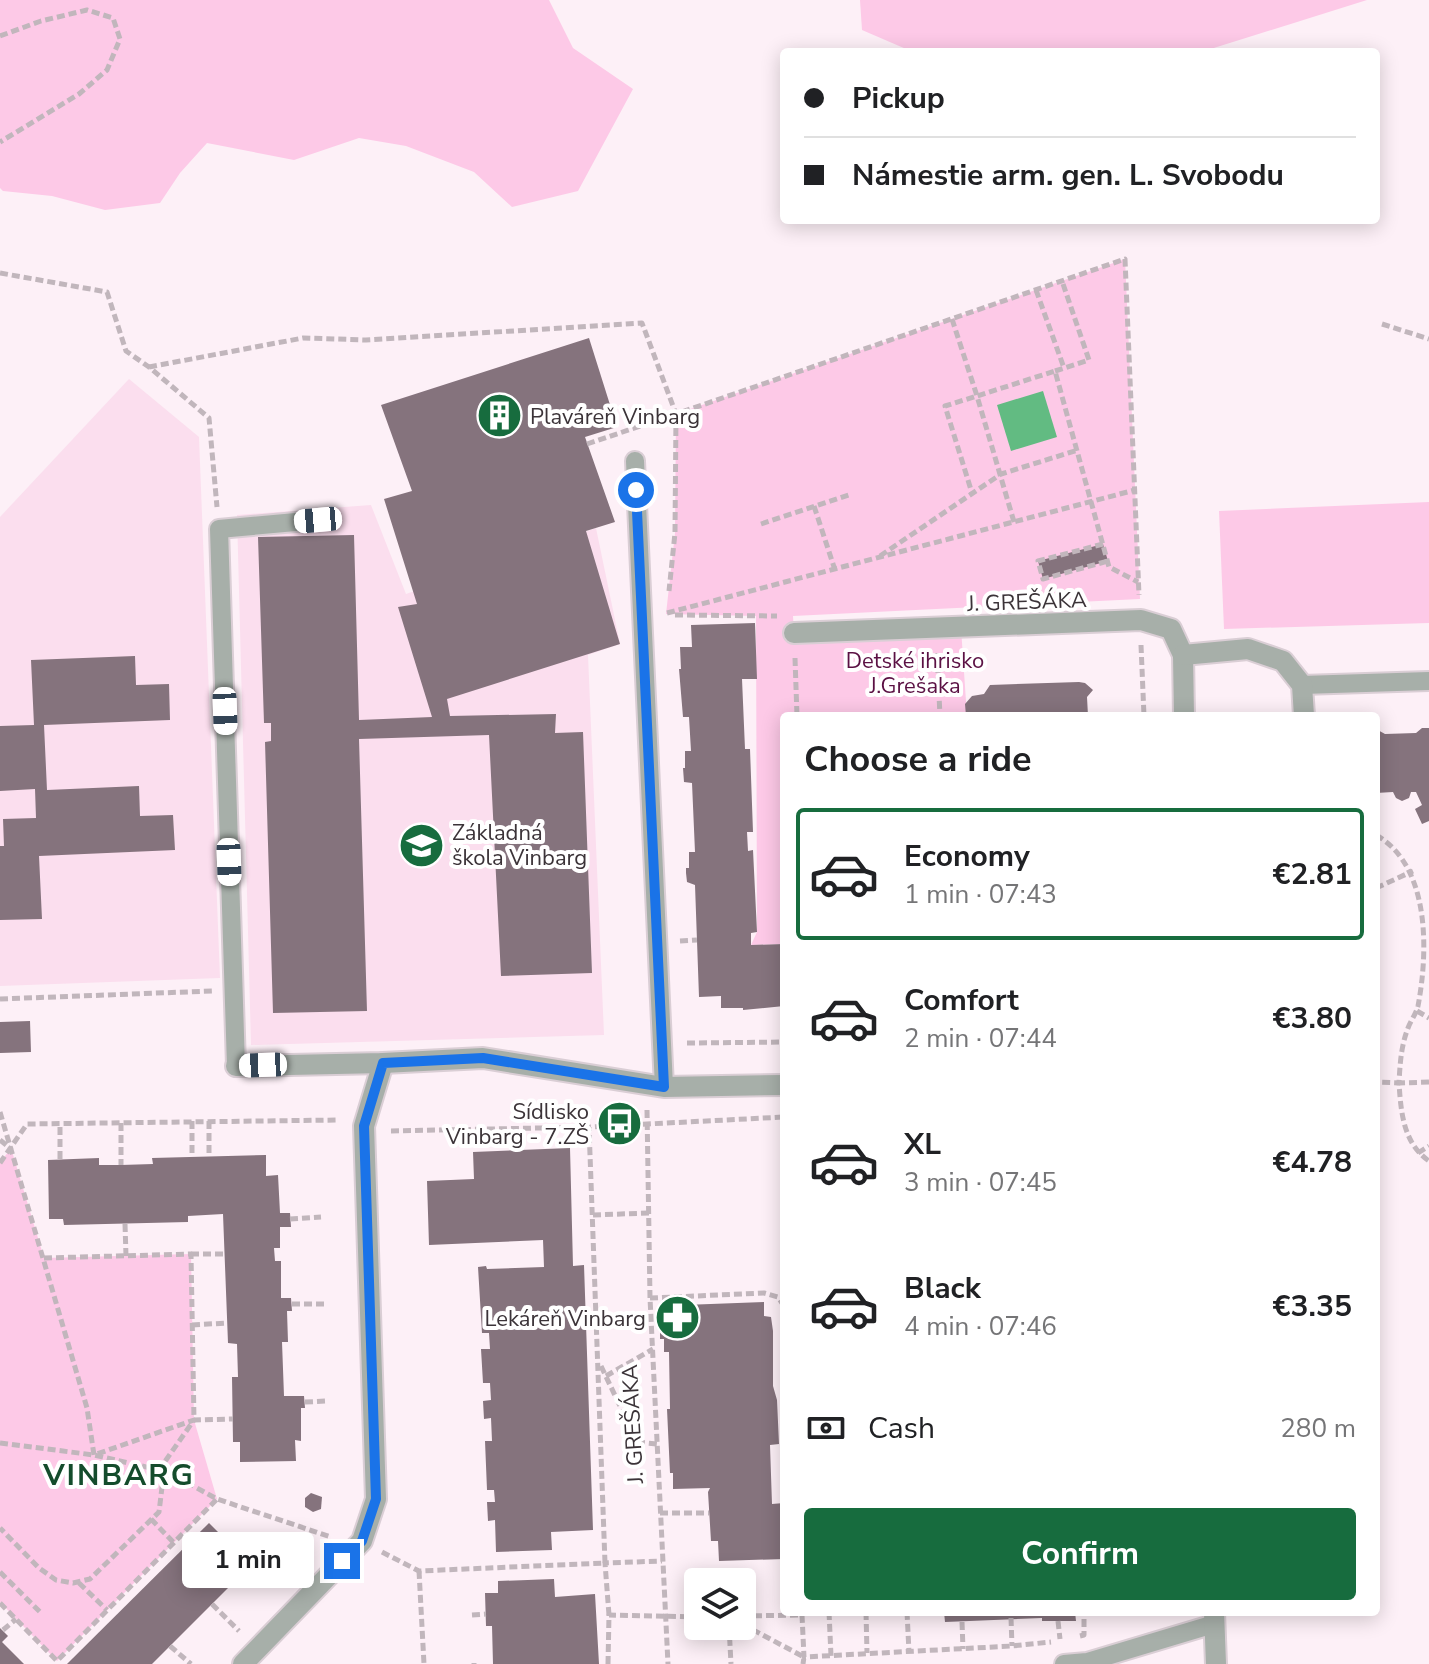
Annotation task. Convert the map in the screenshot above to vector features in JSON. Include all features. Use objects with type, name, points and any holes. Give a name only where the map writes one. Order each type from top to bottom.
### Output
[{"type":"street","name":"J. GREŠÁKA","points":[[794,633],[1141,620],[1171,629],[1183,655]]},
{"type":"street","points":[[1184,712],[1183,655],[1248,649],[1283,661],[1302,685],[1304,712]]},
{"type":"street","points":[[236,1066],[483,1058],[656,1086],[780,1085]]},
{"type":"street","points":[[243,1664],[362,1541],[376,1499],[364,1126],[383,1063]]},
{"type":"street","points":[[1214,1618],[1216,1664]]},
{"type":"lane","points":[[635,461],[662,1045],[656,1086]]},
{"type":"lane","points":[[236,1066],[219,529],[318,520]]},
{"type":"lane","points":[[1302,685],[1429,681]]},
{"type":"lane","points":[[1064,1664],[1087,1662],[1214,1618]]},
{"type":"path","points":[[0,36],[41,21],[87,10],[113,18],[120,39],[107,70],[79,94],[0,142]]},
{"type":"path","points":[[149,367],[303,338],[366,340],[642,323],[676,414],[1125,259],[1140,599]]},
{"type":"path","points":[[1,272],[107,292],[126,351],[209,418],[219,529]]},
{"type":"path","points":[[972,493],[945,406],[1089,360],[1062,281]]},
{"type":"path","points":[[1036,290],[1064,368]]},
{"type":"path","points":[[952,319],[1014,522]]},
{"type":"path","points":[[1382,324],[1429,339]]},
{"type":"path","points":[[1055,371],[1109,567],[1139,583]]},
{"type":"path","points":[[876,559],[1001,474],[1078,450]]},
{"type":"path","points":[[666,614],[1135,490]]},
{"type":"path","points":[[761,524],[849,495]]},
{"type":"path","points":[[814,506],[835,570]]},
{"type":"path","points":[[1103,544],[1038,561],[1043,579],[1108,561]]},
{"type":"path","points":[[666,614],[666,627]]},
{"type":"path","points":[[666,614],[793,616],[797,712]]},
{"type":"path","points":[[1141,620],[1144,712]]},
{"type":"path","points":[[937,629],[940,712]]},
{"type":"path","points":[[1380,837],[1396,844],[1413,871],[1424,900],[1426,969],[1417,1011],[1400,1055],[1399,1083],[1401,1112],[1409,1139],[1418,1153],[1429,1161]]},
{"type":"path","points":[[1380,886],[1413,871]]},
{"type":"path","points":[[0,999],[233,991]]},
{"type":"path","points":[[1417,1011],[1429,1018]]},
{"type":"path","points":[[662,1045],[780,1042]]},
{"type":"path","points":[[1380,1082],[1429,1082]]},
{"type":"path","name":"J. GREŠÁKA","points":[[656,1086],[647,1123],[650,1298],[668,1664]]},
{"type":"path","points":[[0,1112],[87,1408],[94,1455]]},
{"type":"path","points":[[0,1163],[27,1124],[317,1119],[347,1120],[382,1131],[589,1127],[780,1117]]},
{"type":"path","points":[[192,1121],[192,1157]]},
{"type":"path","points":[[209,1121],[209,1156]]},
{"type":"path","points":[[121,1123],[121,1165]]},
{"type":"path","points":[[60,1124],[60,1159]]},
{"type":"path","points":[[589,1127],[609,1615],[608,1664]]},
{"type":"path","points":[[0,1140],[11,1148]]},
{"type":"path","points":[[1418,1153],[1429,1146]]},
{"type":"path","points":[[593,1215],[649,1213]]},
{"type":"path","points":[[290,1219],[321,1217]]},
{"type":"path","points":[[125,1224],[126,1256]]},
{"type":"path","points":[[159,1470],[194,1420],[191,1254]]},
{"type":"path","points":[[44,1258],[225,1254]]},
{"type":"path","points":[[650,1298],[764,1293],[780,1300]]},
{"type":"path","points":[[292,1304],[324,1304]]},
{"type":"path","points":[[192,1325],[227,1323]]},
{"type":"path","points":[[606,1376],[653,1349]]},
{"type":"path","points":[[598,1361],[637,1442],[657,1444]]},
{"type":"path","points":[[305,1402],[327,1401]]},
{"type":"path","points":[[94,1455],[194,1420],[233,1419]]},
{"type":"path","points":[[0,1443],[94,1455],[168,1472],[217,1499],[329,1537],[362,1541],[419,1571],[662,1561]]},
{"type":"path","points":[[0,1528],[39,1568],[56,1580],[78,1582],[90,1579],[159,1512],[163,1479],[159,1470]]},
{"type":"path","points":[[0,1603],[57,1661],[217,1499]]},
{"type":"path","points":[[660,1513],[709,1513]]},
{"type":"path","points":[[151,1519],[174,1543]]},
{"type":"path","points":[[0,1540],[6,1534]]},
{"type":"path","points":[[419,1571],[424,1664]]},
{"type":"path","points":[[0,1572],[40,1612]]},
{"type":"path","points":[[78,1582],[107,1610]]},
{"type":"path","points":[[212,1604],[239,1631]]},
{"type":"path","points":[[472,1615],[486,1614]]},
{"type":"path","points":[[609,1615],[684,1617]]},
{"type":"path","points":[[756,1616],[780,1615]]},
{"type":"path","points":[[802,1616],[803,1660]]},
{"type":"path","points":[[829,1616],[831,1656]]},
{"type":"path","points":[[866,1616],[867,1653]]},
{"type":"path","points":[[907,1616],[909,1652]]},
{"type":"path","points":[[756,1632],[803,1660],[1060,1640],[1084,1635],[1084,1616]]},
{"type":"path","points":[[1011,1618],[1012,1646]]},
{"type":"path","points":[[3,1630],[16,1619]]},
{"type":"path","points":[[1058,1621],[1060,1640]]},
{"type":"path","points":[[962,1622],[963,1649]]},
{"type":"path","points":[[730,1640],[731,1664]]},
{"type":"path","points":[[170,1646],[191,1664]]},
{"type":"shaded area","points":[[129,379],[199,437],[220,978],[0,986],[0,517]]},
{"type":"shaded area","points":[[1043,391],[1057,437],[1011,451],[997,405]]},
{"type":"shaded area","name":"Základná škola Vinbarg","points":[[371,505],[406,594],[596,528],[620,644],[588,655],[604,1035],[251,1045],[237,515]]},
{"type":"green space","points":[[0,0],[549,0],[573,48],[633,89],[578,191],[512,207],[474,172],[406,146],[359,138],[294,160],[207,143],[180,173],[160,203],[105,210],[52,196],[3,191],[0,188]]},
{"type":"green space","points":[[860,0],[1367,0],[1214,48],[904,48],[862,30]]},
{"type":"green space","name":"Detské ihrisko J.Grešaka","points":[[1125,259],[1140,599],[793,616],[794,633],[961,628],[967,712],[780,712],[780,944],[751,945],[757,932],[756,616],[666,614],[675,533],[676,414]]},
{"type":"green space","points":[[1429,502],[1429,623],[1224,629],[1219,511]]},
{"type":"green space","points":[[11,1148],[44,1258],[191,1254],[194,1420],[217,1499],[57,1661],[0,1602],[0,1163]]},
{"type":"building","points":[[589,338],[617,427],[585,437],[615,522],[586,531],[620,644],[447,699],[450,716],[556,714],[555,733],[583,732],[592,973],[501,976],[489,735],[359,739],[367,1011],[273,1013],[265,742],[271,741],[271,723],[264,723],[258,537],[354,535],[359,720],[432,717],[398,607],[417,604],[384,499],[412,491],[381,405]]},
{"type":"building","points":[[1103,544],[1108,561],[1043,579],[1038,561]]},
{"type":"building","points":[[755,623],[757,679],[742,679],[745,749],[750,749],[753,832],[747,832],[748,851],[753,850],[757,932],[751,933],[751,945],[780,944],[780,1006],[743,1010],[721,1008],[721,996],[699,997],[695,885],[687,882],[686,873],[689,852],[695,852],[692,783],[684,782],[683,768],[685,751],[691,751],[689,717],[683,717],[679,669],[680,647],[692,647],[691,625]]},
{"type":"building","points":[[135,656],[136,685],[169,684],[170,720],[44,725],[47,790],[139,786],[140,816],[173,815],[175,850],[39,856],[42,919],[0,920],[3,819],[36,818],[35,789],[0,791],[0,726],[34,725],[31,660]]},
{"type":"building","points":[[1079,682],[1093,690],[1087,697],[1088,712],[966,712],[965,704],[972,696],[984,694],[990,685]]},
{"type":"building","points":[[1422,728],[1429,728],[1429,821],[1422,824],[1415,809],[1422,805],[1416,792],[1411,792],[1409,798],[1402,801],[1393,792],[1380,793],[1380,731],[1385,734],[1416,733]]},
{"type":"building","points":[[30,1021],[31,1052],[0,1053],[0,1022]]},
{"type":"building","points":[[570,1148],[573,1266],[584,1265],[593,1530],[551,1532],[552,1550],[496,1552],[495,1520],[488,1521],[487,1502],[495,1502],[494,1490],[487,1490],[485,1441],[492,1441],[491,1418],[484,1419],[483,1401],[491,1400],[490,1383],[483,1383],[481,1349],[490,1349],[489,1333],[482,1333],[478,1267],[544,1267],[543,1240],[429,1245],[427,1181],[474,1179],[473,1152]]},
{"type":"building","points":[[266,1155],[266,1176],[278,1175],[280,1213],[290,1213],[291,1227],[280,1227],[280,1248],[274,1248],[275,1261],[281,1261],[281,1298],[291,1298],[292,1311],[287,1311],[288,1342],[282,1342],[284,1396],[304,1396],[305,1408],[301,1408],[301,1441],[295,1440],[296,1461],[240,1462],[240,1442],[233,1442],[232,1377],[238,1377],[237,1344],[228,1343],[223,1214],[188,1216],[188,1222],[64,1225],[63,1219],[49,1219],[48,1160],[99,1158],[99,1165],[121,1165],[153,1164],[152,1158]]},
{"type":"building","points":[[764,1302],[764,1316],[771,1317],[779,1444],[770,1445],[772,1504],[780,1503],[780,1559],[719,1561],[718,1541],[711,1541],[710,1488],[673,1489],[667,1409],[670,1409],[669,1352],[664,1352],[664,1339],[660,1339],[660,1311],[684,1310],[684,1305]]},
{"type":"building","points":[[311,1493],[322,1497],[321,1509],[313,1512],[305,1507],[305,1498]]},
{"type":"building","points":[[209,1523],[251,1565],[152,1664],[67,1664]]},
{"type":"building","points":[[554,1579],[555,1597],[595,1594],[599,1664],[493,1664],[492,1626],[486,1626],[485,1593],[498,1593],[498,1581]]},
{"type":"building","points":[[944,1616],[1075,1616],[1076,1621],[1042,1621],[1042,1618],[945,1622]]},
{"type":"building","points":[[0,1628],[8,1636],[2,1642],[24,1664],[0,1664]]},
{"type":"place","name":"Plaváreň Vinbarg","points":[[499,416]]},
{"type":"place","name":"Základná škola Vinbarg","points":[[421,845]]},
{"type":"place","name":"Sídlisko Vinbarg - 7.ZŠ","points":[[620,1124]]},
{"type":"place","name":"Lekáreň Vinbarg","points":[[677,1318]]},
{"type":"district","name":"VINBARG","points":[[119,1475]]},
{"type":"route","points":[[342,1561],[362,1541],[376,1499],[364,1126],[383,1063],[483,1058],[664,1087],[636,490]]}]
